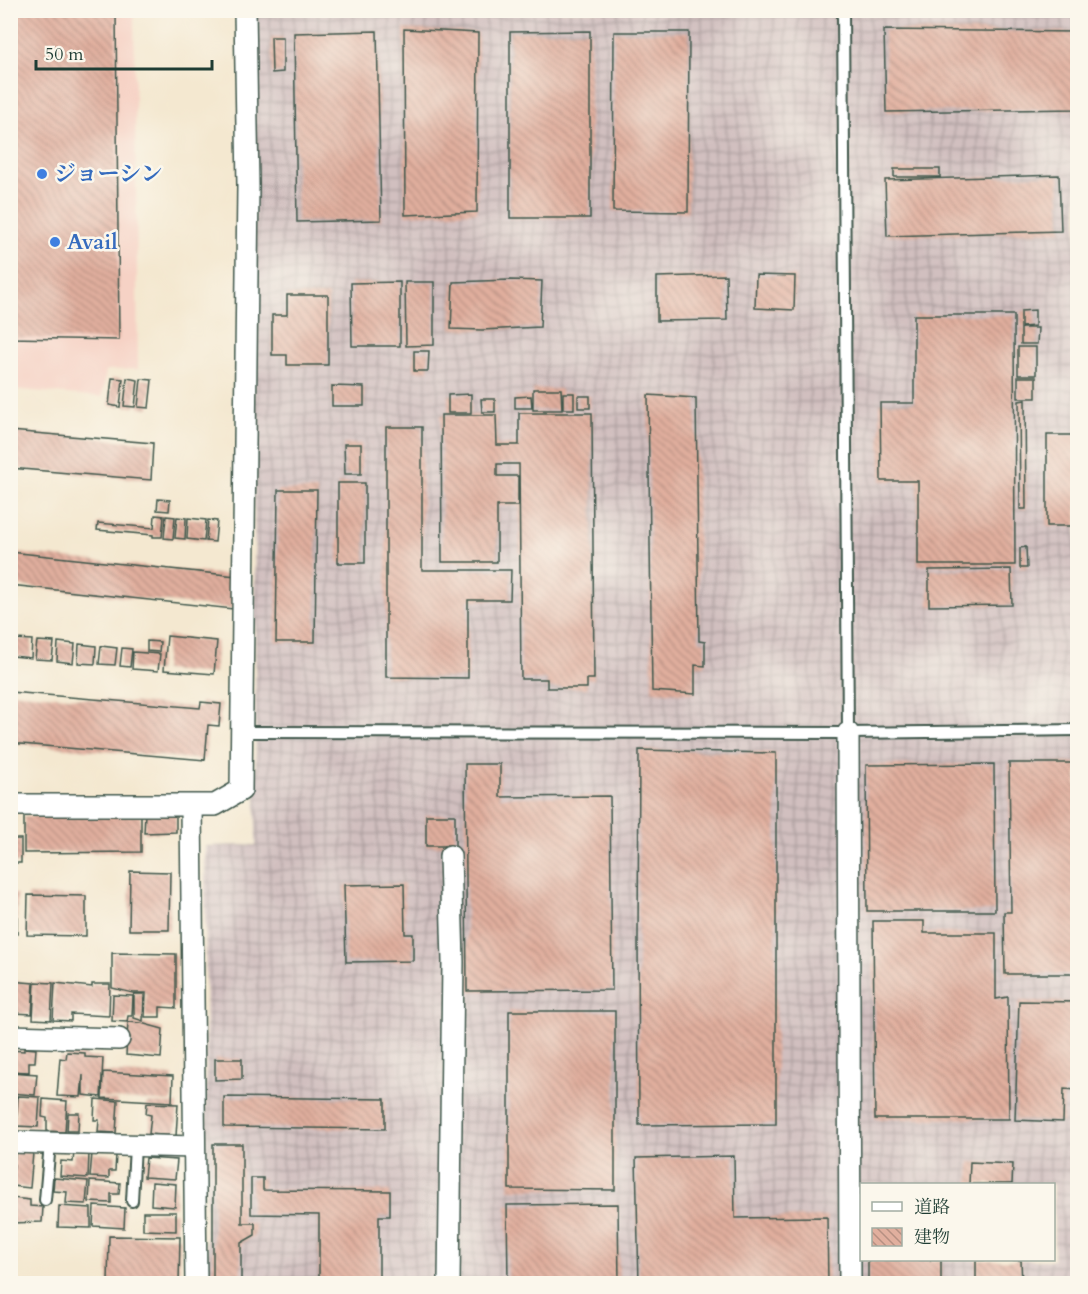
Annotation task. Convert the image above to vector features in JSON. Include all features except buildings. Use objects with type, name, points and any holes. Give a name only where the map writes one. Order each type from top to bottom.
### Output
[{"type":"street","points":[[10,805],[215,805],[241,790],[248,198],[245,10]]},
{"type":"street","points":[[848,733],[850,1284]]},
{"type":"street","points":[[191,806],[196,1284]]},
{"type":"street","points":[[449,1284],[453,962],[450,856]]},
{"type":"street","points":[[10,1036],[119,1039]]},
{"type":"street","points":[[10,1142],[194,1147]]},
{"type":"lane","points":[[843,10],[848,733]]},
{"type":"lane","points":[[242,732],[848,733],[1077,730]]},
{"type":"lane","points":[[45,1200],[50,1143]]},
{"type":"lane","points":[[132,1201],[135,1146]]},
{"type":"shaded area","points":[[10,11],[134,11],[138,369],[106,370],[102,397],[11,389]]},
{"type":"shaded area","points":[[251,11],[1077,11],[1077,1283],[206,1283],[205,846],[256,845]]},
{"type":"place","name":"ジョーシン","points":[[42,174]]},
{"type":"place","name":"Avail","points":[[55,242]]}]
